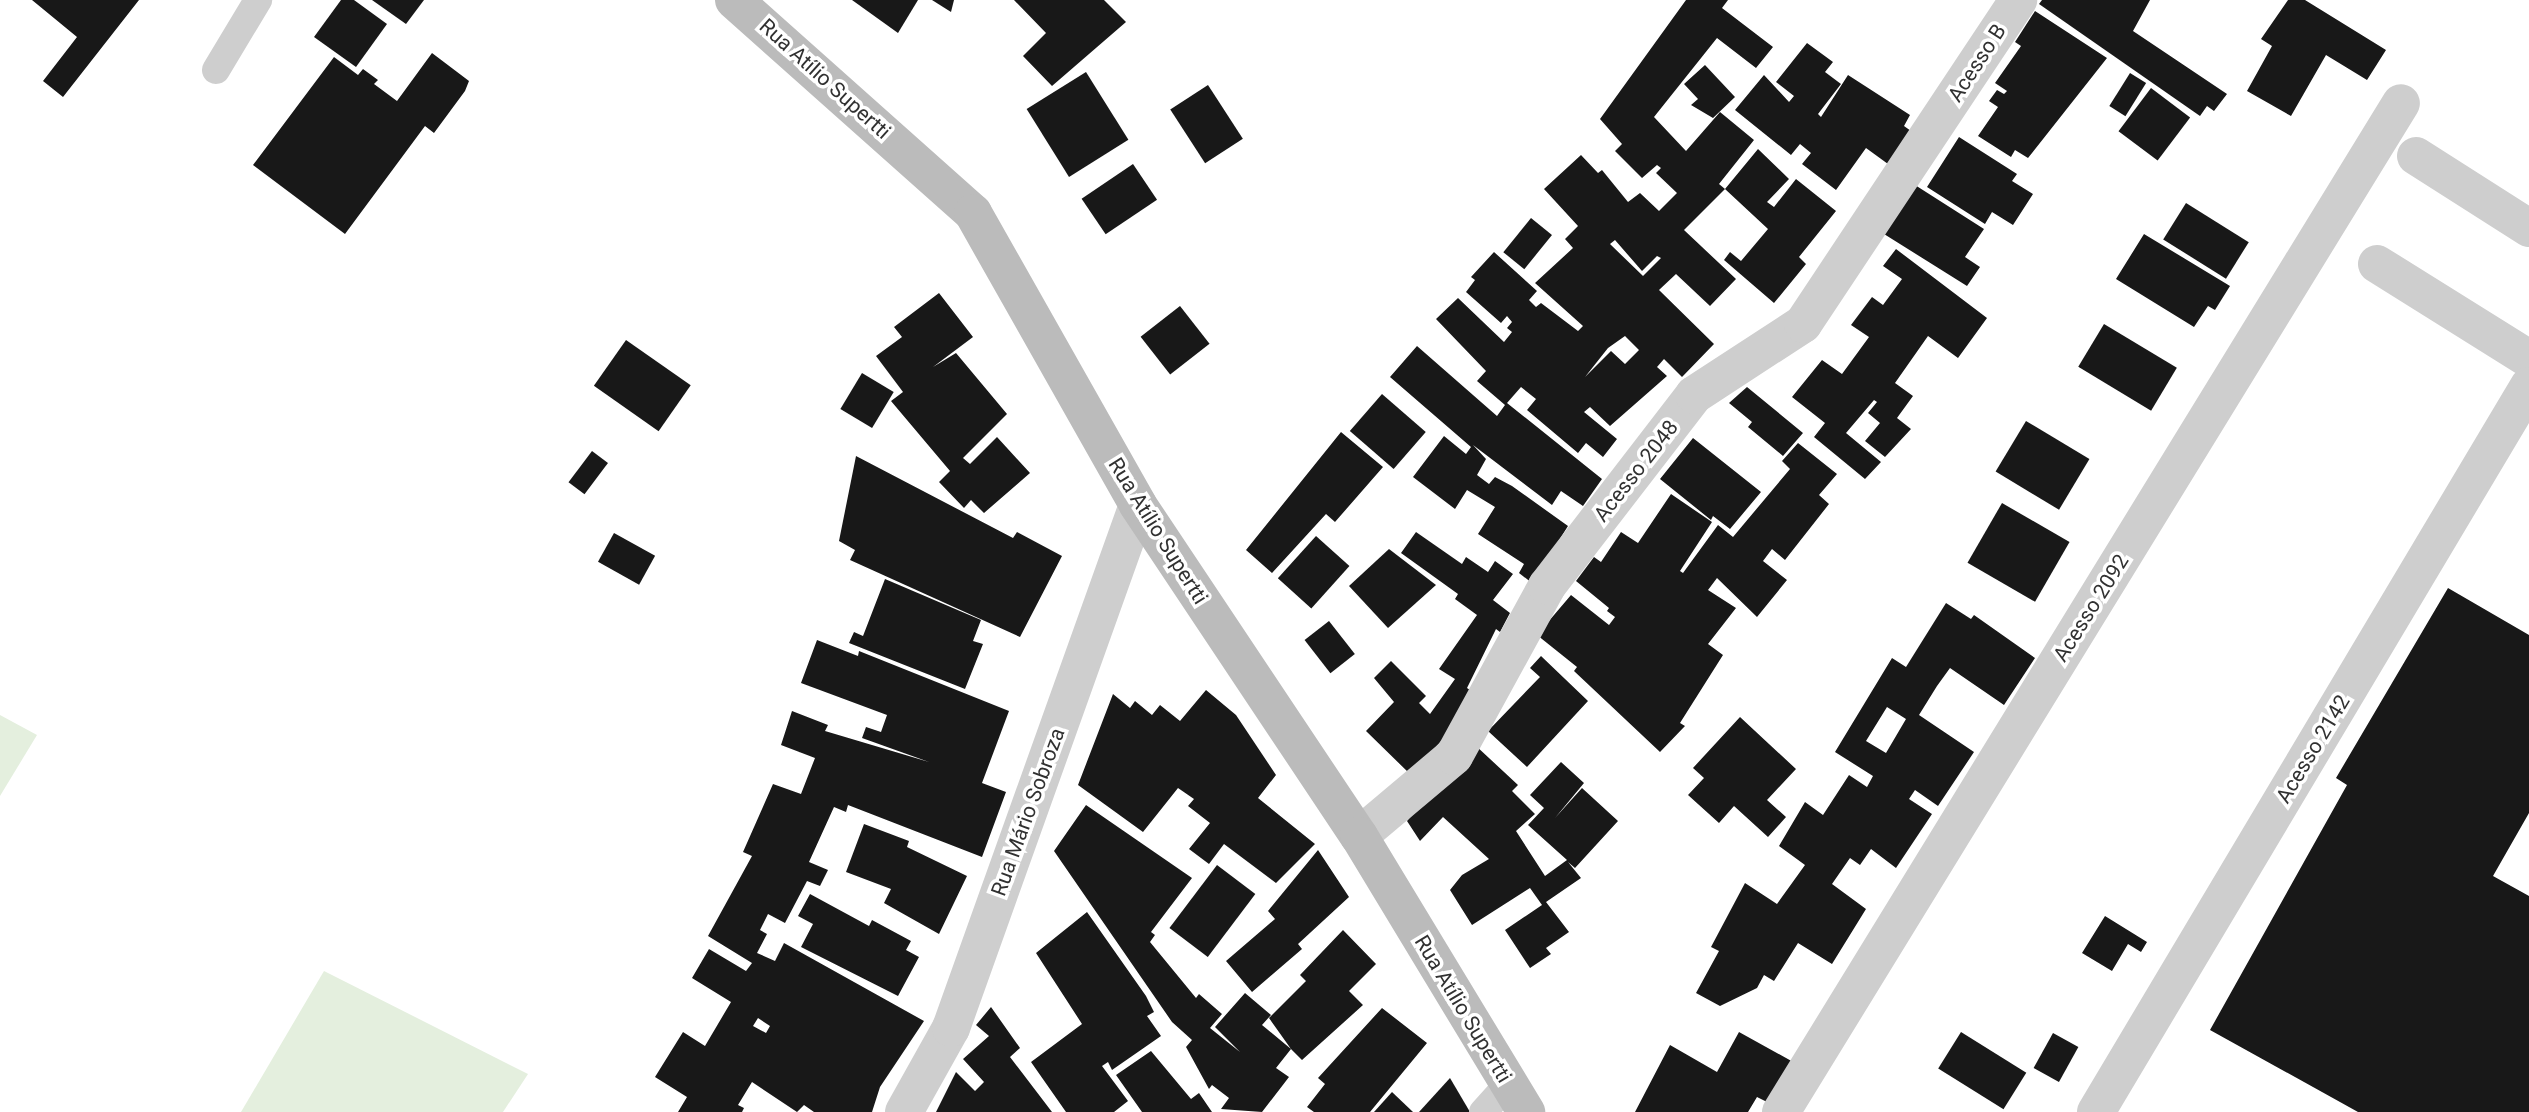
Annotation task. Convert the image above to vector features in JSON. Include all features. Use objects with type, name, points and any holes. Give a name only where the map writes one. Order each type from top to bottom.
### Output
[{"type":"street","name":"Rua Atílio Supertti","points":[[734,0],[973,213],[1138,505],[1359,836],[1517,1098]]},
{"type":"street","name":"Acesso B","points":[[1936,127],[2018,0]]},
{"type":"street","name":"Acesso 2092","points":[[1781,1112],[2401,103]]},
{"type":"street","name":"Acesso 2048","points":[[1359,836],[1454,756],[1547,586],[1693,395],[1803,324],[1936,127]]},
{"type":"street","points":[[2416,156],[2529,228]]},
{"type":"street","points":[[2376,264],[2529,359]]},
{"type":"street","name":"Acesso 2142","points":[[2096,1112],[2529,386]]},
{"type":"street","name":"Rua Mário Sobroza","points":[[904,1112],[951,1028],[1138,505]]},
{"type":"lane","points":[[216,70],[258,0]]},
{"type":"lane","points":[[1483,1112],[1517,1098]]},
{"type":"green space","points":[[0,715],[37,735],[0,796]]},
{"type":"green space","points":[[324,971],[528,1074],[503,1112],[241,1112]]},
{"type":"building","points":[[32,0],[139,0],[63,97],[43,81],[77,37]]},
{"type":"building","points":[[341,0],[354,0],[387,24],[356,67],[314,37]]},
{"type":"building","points":[[372,0],[424,0],[406,24]]},
{"type":"building","points":[[852,0],[918,0],[898,33]]},
{"type":"building","points":[[932,0],[954,0],[951,12]]},
{"type":"building","points":[[1014,0],[1104,0],[1126,22],[1052,86],[1023,56],[1046,33]]},
{"type":"building","points":[[1686,0],[1728,0],[1722,8],[1773,47],[1756,68],[1717,38],[1654,117],[1686,151],[1720,112],[1754,140],[1719,184],[1725,189],[1684,230],[1736,279],[1710,306],[1676,274],[1659,290],[1714,344],[1682,377],[1664,359],[1657,367],[1667,376],[1610,426],[1590,407],[1584,412],[1617,439],[1603,457],[1586,443],[1578,453],[1527,410],[1536,399],[1521,387],[1507,403],[1602,479],[1583,506],[1561,491],[1552,505],[1473,445],[1486,459],[1477,475],[1489,484],[1495,477],[1512,486],[1568,526],[1532,583],[1519,573],[1524,564],[1478,534],[1495,507],[1467,490],[1455,509],[1413,477],[1444,436],[1466,454],[1471,447],[1390,377],[1417,346],[1497,416],[1505,405],[1477,381],[1486,371],[1436,319],[1458,298],[1504,342],[1512,332],[1507,328],[1512,322],[1507,316],[1501,323],[1466,292],[1475,280],[1471,277],[1494,252],[1537,291],[1529,300],[1536,307],[1541,303],[1578,331],[1583,326],[1535,283],[1573,248],[1565,239],[1578,226],[1544,189],[1581,155],[1598,173],[1602,170],[1628,202],[1640,193],[1659,211],[1677,193],[1656,173],[1661,168],[1657,165],[1642,178],[1615,151],[1622,144],[1600,119]],"holes":[[[1615,240],[1642,271],[1657,256],[1661,258],[1643,276],[1610,244]],[[1625,336],[1639,350],[1625,364],[1611,351],[1585,377],[1608,348]]]},
{"type":"building","points":[[2042,0],[2150,0],[2133,31],[2227,94],[2214,111],[2207,106],[2200,116],[2039,4]]},
{"type":"building","points":[[2288,0],[2305,0],[2386,50],[2367,80],[2326,55],[2291,116],[2247,91],[2272,46],[2261,39]]},
{"type":"building","points":[[2035,11],[2107,58],[2028,158],[2015,150],[2011,157],[1978,136],[1998,107],[1989,101],[1997,90],[2004,94],[2007,91],[1995,83],[2021,46],[2015,42]]},
{"type":"building","points":[[1807,43],[1833,62],[1825,72],[1841,84],[1818,114],[1821,117],[1848,75],[1910,115],[1904,126],[1911,131],[1888,164],[1866,148],[1836,190],[1802,164],[1811,153],[1800,144],[1791,155],[1735,110],[1764,75],[1789,102],[1794,96],[1776,82]]},
{"type":"building","points":[[432,53],[469,81],[465,91],[434,133],[425,126],[345,234],[253,165],[334,57],[358,75],[363,69],[378,80],[374,84],[397,101]]},
{"type":"building","points":[[1705,65],[1735,97],[1713,118],[1691,105],[1698,99],[1684,84]]},
{"type":"building","points":[[1086,72],[1128,140],[1069,177],[1027,109]]},
{"type":"building","points":[[2130,73],[2146,83],[2125,116],[2109,106]]},
{"type":"building","points":[[1208,85],[1243,139],[1205,163],[1170,110]]},
{"type":"building","points":[[2151,88],[2190,117],[2158,161],[2119,131]]},
{"type":"building","points":[[1959,137],[2017,174],[2012,181],[2033,194],[2013,225],[1992,212],[1985,224],[1927,187]]},
{"type":"building","points":[[1758,149],[1789,179],[1767,202],[1774,207],[1796,179],[1836,211],[1799,257],[1806,264],[1774,303],[1724,260],[1730,252],[1741,261],[1768,229],[1725,189]]},
{"type":"building","points":[[1133,164],[1157,200],[1106,234],[1082,199]]},
{"type":"building","points":[[1915,185],[1984,229],[1965,257],[1980,267],[1967,286],[1884,234]]},
{"type":"building","points":[[2186,203],[2249,242],[2226,279],[2163,239]]},
{"type":"building","points":[[1531,218],[1552,235],[1524,269],[1503,252]]},
{"type":"building","points":[[2144,234],[2230,286],[2215,310],[2208,306],[2194,327],[2116,279]]},
{"type":"building","points":[[1896,249],[1987,318],[1958,358],[1928,336],[1895,383],[1913,396],[1897,418],[1911,429],[1885,457],[1865,441],[1880,423],[1868,413],[1877,402],[1874,400],[1846,433],[1881,462],[1865,479],[1814,437],[1825,423],[1792,397],[1822,360],[1842,374],[1869,337],[1851,325],[1872,297],[1883,305],[1902,279],[1883,266]]},
{"type":"building","points":[[939,293],[973,337],[933,367],[956,353],[1007,414],[963,458],[970,464],[997,437],[1030,473],[984,513],[971,500],[964,508],[939,482],[950,471],[891,401],[903,392],[876,356],[902,337],[894,327]]},
{"type":"building","points":[[1180,306],[1210,344],[1170,375],[1141,337]]},
{"type":"building","points":[[2104,324],[2177,368],[2151,411],[2078,367]]},
{"type":"building","points":[[626,340],[691,385],[659,431],[594,386]]},
{"type":"building","points":[[862,373],[894,392],[872,428],[840,409]]},
{"type":"building","points":[[1747,387],[1803,433],[1783,456],[1748,427],[1752,422],[1729,403]]},
{"type":"building","points":[[1382,394],[1426,432],[1394,469],[1350,431]]},
{"type":"building","points":[[2026,421],[2089,459],[2059,510],[1996,472]]},
{"type":"building","points":[[1341,432],[1383,467],[1335,522],[1326,514],[1272,573],[1246,550]]},
{"type":"building","points":[[1693,438],[1761,492],[1730,529],[1713,516],[1711,520],[1660,479]]},
{"type":"building","points":[[1798,443],[1837,474],[1819,495],[1829,504],[1785,560],[1772,549],[1763,561],[1787,580],[1757,617],[1717,578],[1708,590],[1736,608],[1708,644],[1723,655],[1680,723],[1685,726],[1660,752],[1574,671],[1577,667],[1537,635],[1571,595],[1609,625],[1615,617],[1607,611],[1609,608],[1576,581],[1594,557],[1601,562],[1621,532],[1638,543],[1671,494],[1712,522],[1680,571],[1683,573],[1718,525],[1733,537],[1790,469],[1782,461]]},
{"type":"building","points":[[592,451],[608,463],[585,494],[569,482]]},
{"type":"building","points":[[856,456],[1013,538],[1017,532],[1062,556],[1020,637],[850,560],[855,550],[839,541]]},
{"type":"building","points":[[2002,503],[2070,542],[2035,602],[1968,563]]},
{"type":"building","points":[[1416,532],[1462,564],[1466,557],[1488,572],[1495,561],[1513,574],[1493,600],[1510,613],[1500,632],[1496,629],[1467,688],[1480,697],[1411,775],[1366,731],[1394,702],[1374,678],[1391,661],[1426,696],[1419,703],[1430,714],[1455,679],[1439,669],[1477,615],[1455,599],[1458,594],[1401,553]]},
{"type":"building","points":[[614,533],[655,556],[639,585],[598,562]]},
{"type":"building","points":[[1316,536],[1349,566],[1311,608],[1278,578]]},
{"type":"building","points":[[1389,549],[1436,585],[1388,628],[1349,586]]},
{"type":"building","points":[[885,579],[981,620],[973,641],[983,644],[965,689],[849,643],[854,632],[863,636]]},
{"type":"building","points":[[2448,588],[2529,635],[2529,813],[2493,876],[2529,896],[2529,1112],[2358,1112],[2210,1030],[2347,785],[2336,778]]},
{"type":"building","points":[[1946,603],[1971,619],[1974,615],[2035,658],[2004,705],[1950,668],[1937,686],[1919,715],[1974,752],[1938,806],[1915,790],[1909,799],[1932,814],[1896,868],[1871,849],[1860,865],[1850,858],[1832,884],[1866,909],[1832,964],[1798,943],[1774,981],[1764,975],[1757,988],[1720,1006],[1696,993],[1719,951],[1711,947],[1745,883],[1777,904],[1805,865],[1779,846],[1805,802],[1823,815],[1849,775],[1867,787],[1873,776],[1835,752],[1892,658],[1906,667]],"holes":[[[1887,707],[1906,719],[1886,753],[1866,741]]]},
{"type":"building","points":[[1329,621],[1355,654],[1330,673],[1305,640]]},
{"type":"building","points":[[817,640],[858,656],[859,651],[1009,711],[982,783],[1006,792],[982,857],[848,805],[846,812],[834,807],[809,862],[828,870],[820,886],[807,881],[785,923],[768,914],[760,930],[767,934],[757,953],[775,961],[784,943],[924,1021],[880,1087],[872,1112],[814,1112],[804,1105],[797,1112],[752,1082],[738,1105],[744,1108],[742,1112],[678,1112],[687,1097],[655,1077],[683,1032],[705,1046],[731,1002],[692,978],[709,949],[746,971],[752,963],[708,936],[752,856],[743,852],[773,784],[801,794],[815,758],[781,745],[792,711],[828,725],[825,731],[929,762],[862,738],[866,727],[881,732],[887,715],[801,683]],"holes":[[[758,1018],[770,1026],[766,1033],[753,1026]]]},
{"type":"building","points":[[1541,656],[1588,701],[1527,767],[1488,731],[1540,677],[1530,668]]},
{"type":"building","points":[[1206,690],[1236,715],[1276,775],[1258,798],[1315,844],[1276,883],[1224,844],[1209,864],[1189,849],[1210,823],[1188,806],[1194,799],[1178,788],[1143,832],[1078,785],[1113,694],[1130,708],[1135,701],[1152,715],[1160,705],[1180,721]]},
{"type":"building","points":[[1740,717],[1796,769],[1767,800],[1786,817],[1768,837],[1734,806],[1719,823],[1688,795],[1704,778],[1693,768]]},
{"type":"building","points":[[1475,745],[1518,785],[1512,791],[1535,814],[1516,831],[1545,876],[1567,860],[1528,825],[1544,808],[1530,795],[1561,762],[1584,783],[1555,818],[1582,788],[1618,821],[1575,868],[1568,862],[1581,878],[1546,902],[1569,932],[1546,948],[1551,954],[1530,968],[1505,930],[1542,905],[1530,888],[1472,925],[1450,890],[1462,875],[1489,859],[1443,817],[1420,841],[1407,821]]},
{"type":"building","points":[[1086,805],[1192,878],[1151,932],[1155,935],[1150,942],[1196,998],[1199,994],[1222,1014],[1210,1028],[1240,1052],[1215,1027],[1245,993],[1271,1015],[1262,1025],[1291,1049],[1276,1068],[1289,1077],[1262,1112],[1221,1109],[1229,1098],[1212,1085],[1209,1089],[1186,1047],[1192,1040],[1172,1022],[1054,851]]},
{"type":"building","points":[[864,824],[909,841],[907,847],[967,876],[939,934],[884,903],[891,889],[846,872]]},
{"type":"building","points":[[1318,850],[1349,897],[1298,944],[1302,949],[1252,992],[1226,961],[1275,919],[1268,911]]},
{"type":"building","points":[[1217,865],[1255,894],[1208,957],[1169,928]]},
{"type":"building","points":[[810,894],[869,926],[872,920],[911,941],[906,950],[919,957],[898,996],[801,947],[813,924],[798,916]]},
{"type":"building","points":[[1087,912],[1146,996],[1154,1012],[1147,1016],[1161,1036],[1112,1070],[1108,1062],[1102,1066],[1128,1101],[1114,1112],[1066,1112],[1031,1062],[1082,1024],[1036,953]]},
{"type":"building","points":[[2105,916],[2147,942],[2141,952],[2128,944],[2112,971],[2082,953]]},
{"type":"building","points":[[1343,930],[1376,964],[1349,991],[1363,1005],[1302,1060],[1269,1018],[1306,981],[1300,975]]},
{"type":"building","points":[[991,1007],[1020,1048],[1010,1057],[1052,1112],[936,1112],[956,1072],[975,1091],[984,1082],[963,1059],[989,1036],[976,1025]]},
{"type":"building","points":[[1382,1008],[1427,1043],[1370,1112],[1314,1112],[1307,1107],[1325,1084],[1318,1078]]},
{"type":"building","points":[[1739,1032],[1795,1063],[1771,1104],[1757,1097],[1748,1112],[1635,1112],[1670,1045],[1717,1072]]},
{"type":"building","points":[[1961,1032],[2026,1073],[2004,1109],[1938,1068]]},
{"type":"building","points":[[2053,1033],[2078,1047],[2059,1082],[2034,1068]]},
{"type":"building","points":[[1151,1051],[1191,1099],[1199,1093],[1212,1112],[1142,1112],[1116,1075]]},
{"type":"building","points":[[1450,1078],[1470,1112],[1419,1112]]},
{"type":"building","points":[[1392,1092],[1413,1112],[1374,1112]]}]
